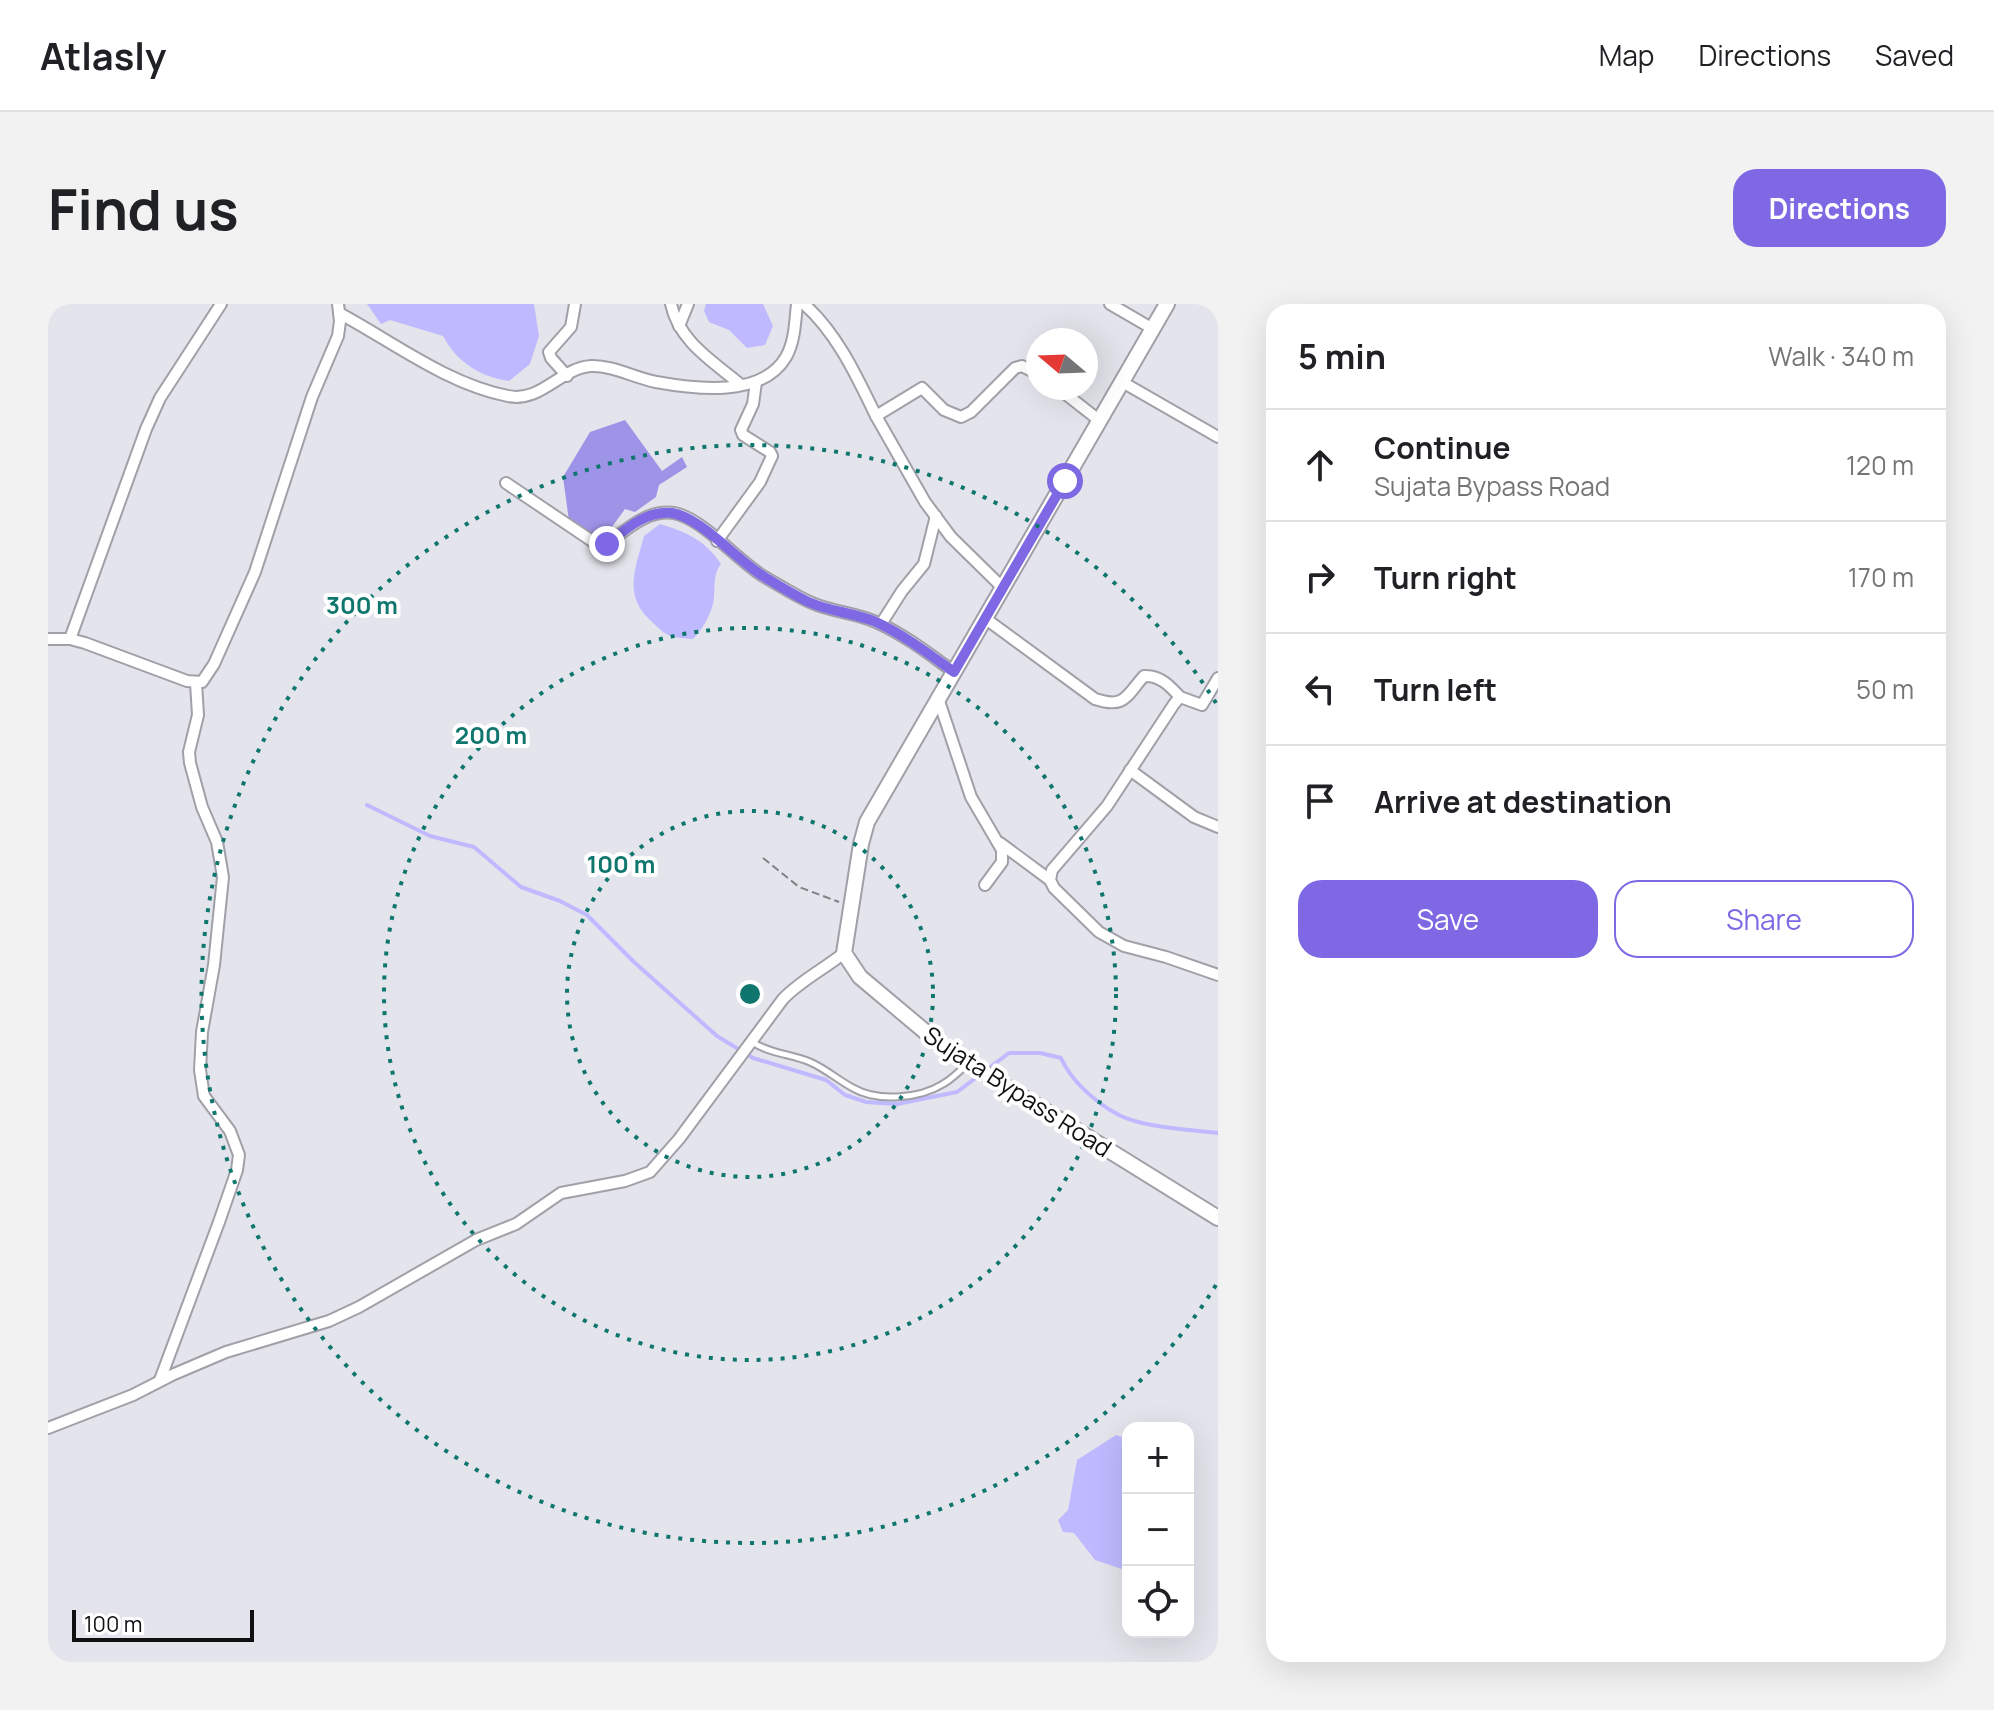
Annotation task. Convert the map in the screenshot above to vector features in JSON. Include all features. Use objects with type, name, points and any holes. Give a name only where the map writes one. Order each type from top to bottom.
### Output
[{"type":"street","points":[[70,639],[146,429],[160,398],[221,304]]},
{"type":"street","points":[[567,376],[549,352],[571,327],[575,304]]},
{"type":"street","points":[[671,304],[679,326],[692,345],[741,385]]},
{"type":"street","points":[[679,326],[688,304]]},
{"type":"street","points":[[48,639],[70,639],[196,683],[202,682],[214,664],[249,587],[312,397],[338,336],[339,308],[460,380],[506,396],[528,397],[588,366],[677,385],[721,388],[756,382],[785,358],[794,332],[797,304]]},
{"type":"street","points":[[804,304],[822,322],[841,351],[936,516],[951,537],[1004,589]]},
{"type":"street","points":[[1110,304],[1153,329]]},
{"type":"street","points":[[48,1428],[133,1395],[160,1380],[240,1347],[329,1321],[476,1240],[516,1224],[561,1193],[640,1178],[650,1172],[679,1139],[737,1058],[792,990],[844,953],[867,822],[1167,304]]},
{"type":"street","points":[[876,416],[922,388],[944,410],[961,417],[971,412],[1015,368],[1026,368]]},
{"type":"street","points":[[717,541],[760,482],[772,456],[743,435],[741,430],[753,404],[756,382]]},
{"type":"street","points":[[1124,383],[1218,437]]},
{"type":"street","points":[[1073,400],[1100,421]]},
{"type":"street","points":[[506,483],[598,545],[607,544],[642,519],[662,513],[682,515],[762,575],[811,603],[847,611],[881,624],[954,672]]},
{"type":"street","points":[[881,624],[924,564],[936,516]]},
{"type":"street","points":[[986,619],[1095,699],[1110,703],[1126,699],[1144,676],[1149,676],[1166,683],[1180,697],[1202,705],[1218,678]]},
{"type":"street","points":[[160,1380],[219,1222],[239,1155],[230,1131],[204,1096],[200,1070],[202,1032],[216,952],[223,877],[217,842],[202,807],[190,763],[189,752],[198,715],[196,683]]},
{"type":"street","points":[[1050,880],[1052,870],[1107,806],[1180,697]]},
{"type":"street","points":[[938,698],[971,797],[999,843],[1003,856],[985,885]]},
{"type":"street","points":[[1130,770],[1194,817],[1218,827]]},
{"type":"street","points":[[999,843],[1050,880],[1090,925],[1110,939],[1218,975]]},
{"type":"street","name":"Sujata Bypass Road","points":[[844,953],[851,967],[870,987],[972,1066],[1218,1218]]},
{"type":"street","points":[[48,1436],[60,1422]]},
{"type":"lane","points":[[749,1044],[813,1063],[852,1088],[878,1097],[932,1089],[972,1066]]},
{"type":"path","points":[[763,858],[799,887],[852,906]]},
{"type":"shaded area","points":[[367,304],[534,304],[539,336],[530,364],[509,381],[470,367],[443,336],[390,320],[381,324]]},
{"type":"shaded area","points":[[706,304],[763,304],[773,326],[765,345],[747,348],[729,330],[709,322],[704,311]]},
{"type":"shaded area","points":[[625,420],[662,471],[682,457],[687,467],[659,485],[656,497],[635,512],[625,509],[601,542],[569,521],[563,477],[590,432]]},
{"type":"shaded area","points":[[660,524],[695,538],[721,564],[715,578],[711,609],[693,639],[664,633],[641,610],[636,600],[635,569],[644,536]]},
{"type":"shaded area","points":[[1116,1435],[1122,1437],[1122,1569],[1095,1560],[1074,1533],[1063,1532],[1058,1520],[1068,1510],[1077,1460]]},
{"type":"waterway","points":[[367,805],[430,836],[474,847],[521,887],[587,915],[717,1036],[753,1058],[826,1080],[845,1095],[866,1102],[897,1104],[957,1092],[1009,1053],[1040,1053],[1061,1058],[1085,1091],[1119,1115],[1153,1125],[1218,1133]]},
{"type":"route","points":[[607,544],[627,528],[652,515],[682,515],[762,575],[811,603],[847,611],[898,633],[954,672],[1065,481]]}]
